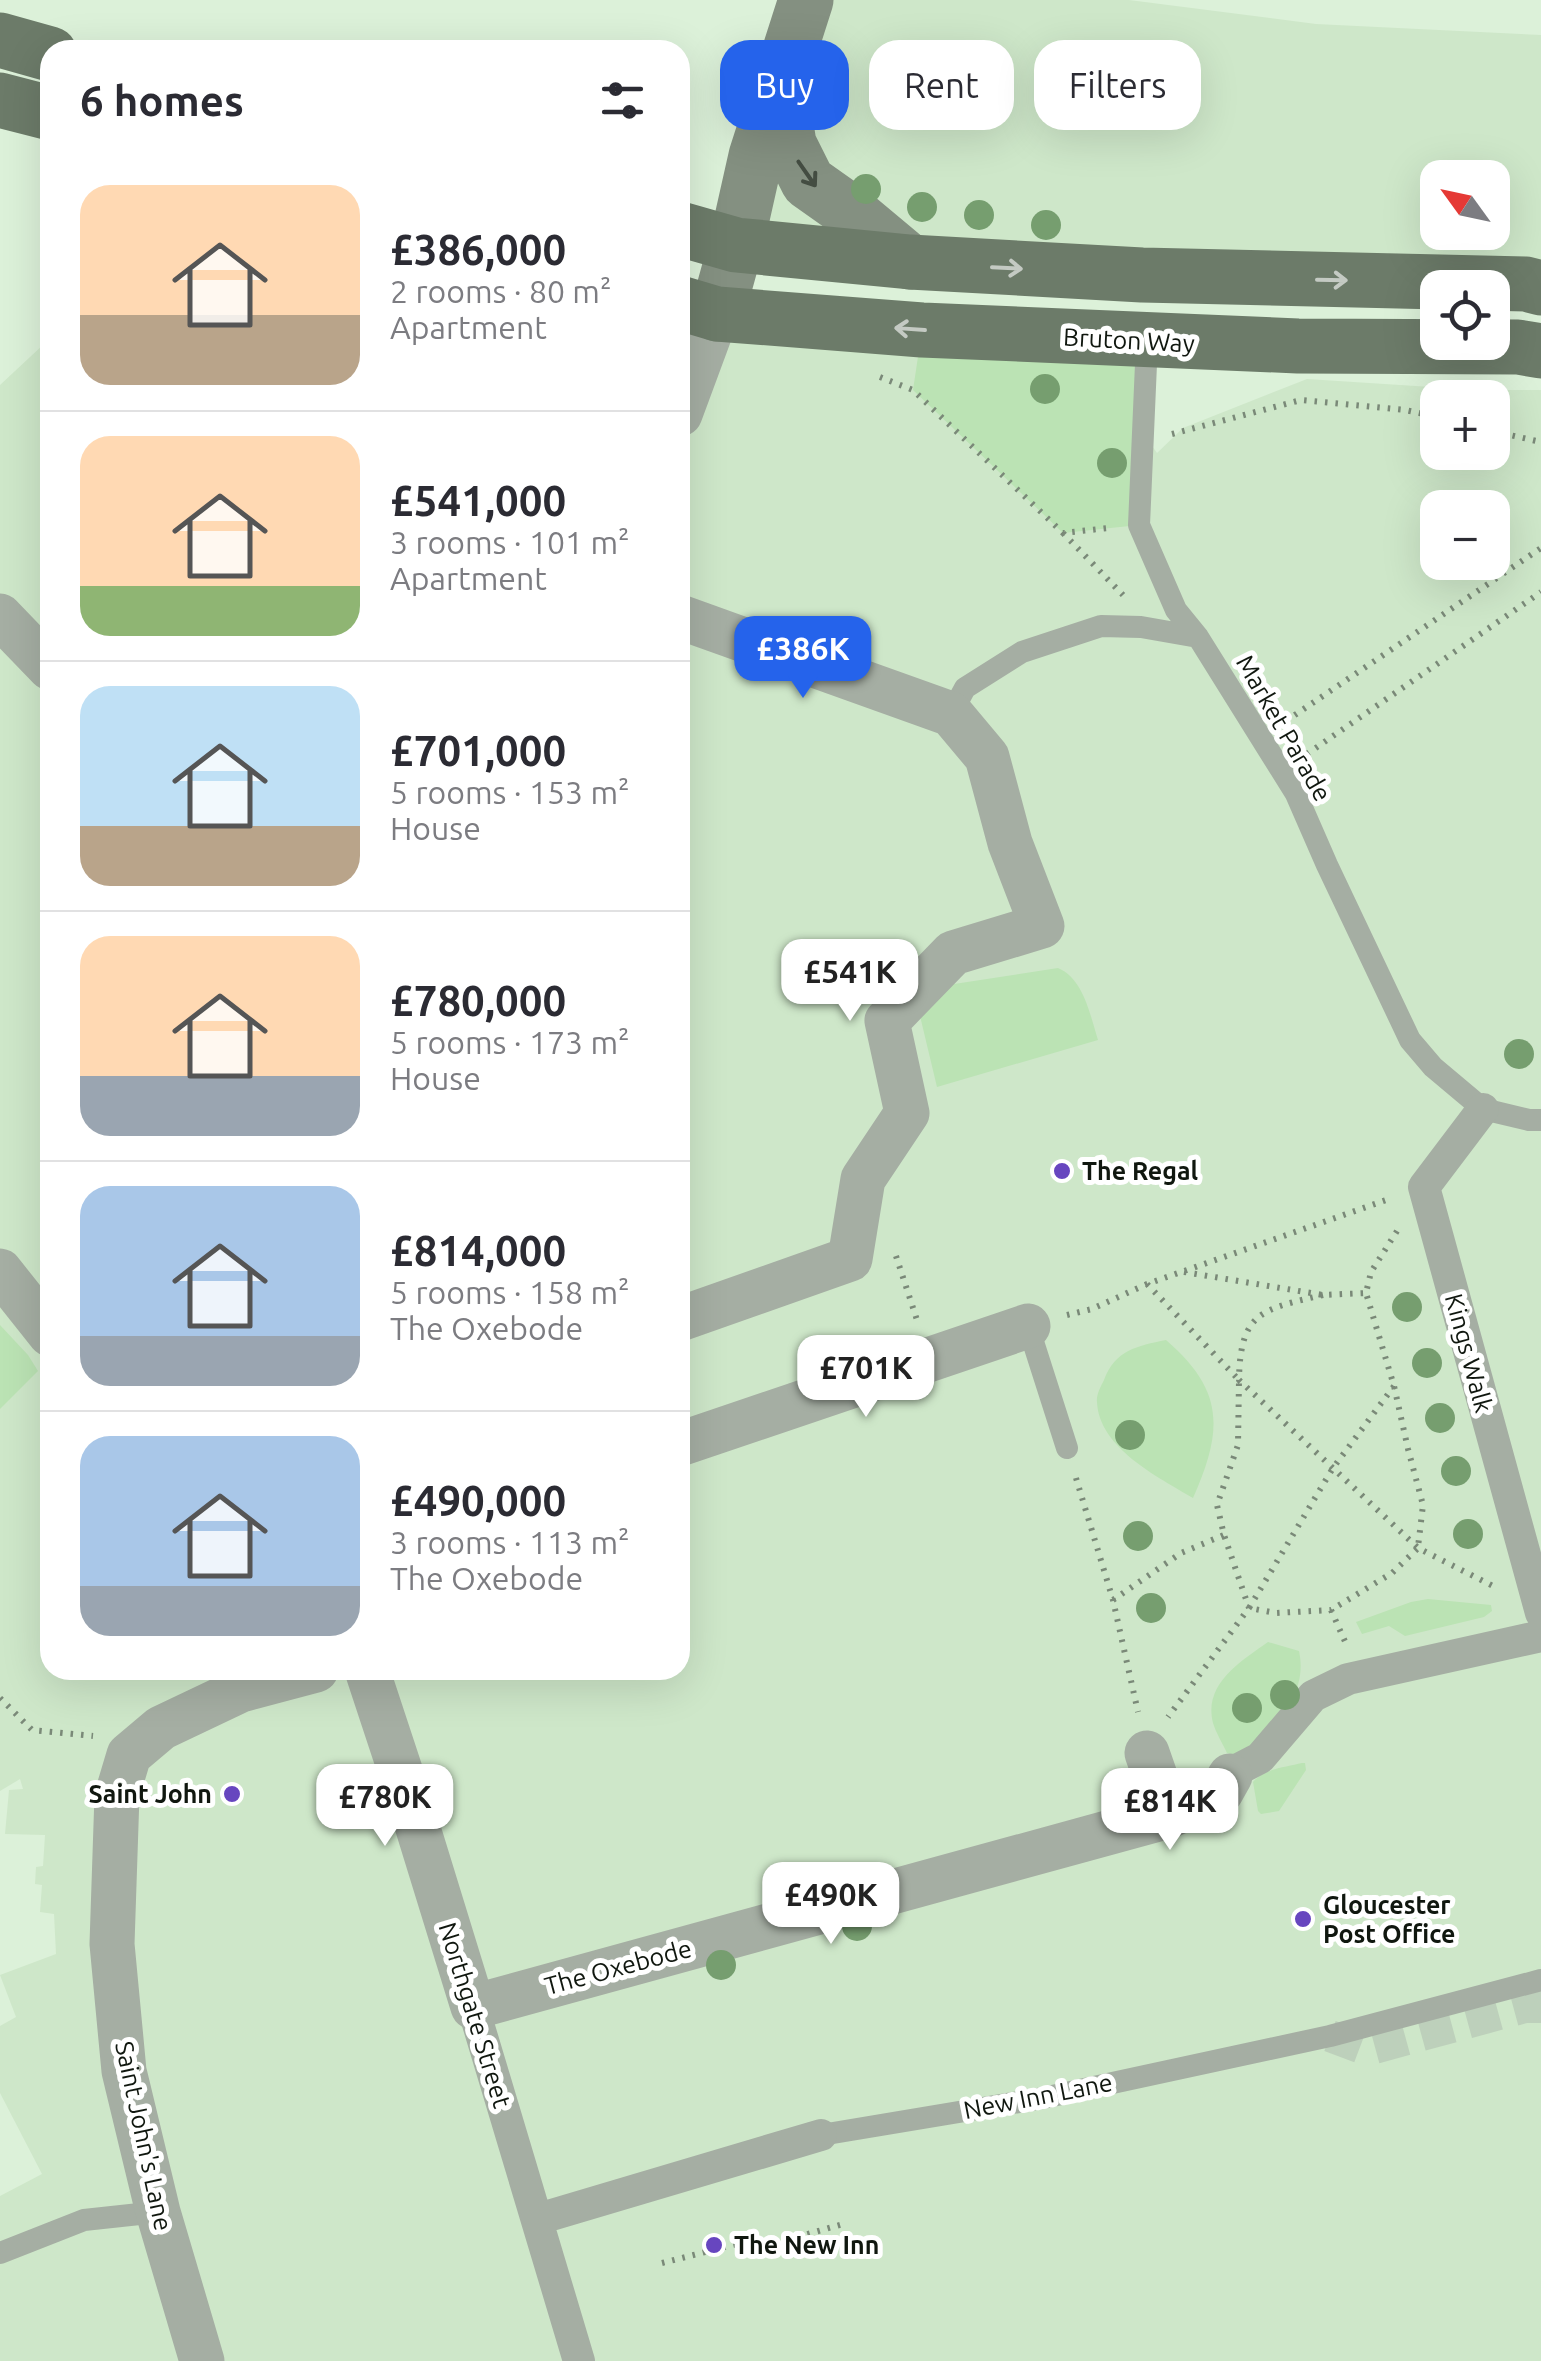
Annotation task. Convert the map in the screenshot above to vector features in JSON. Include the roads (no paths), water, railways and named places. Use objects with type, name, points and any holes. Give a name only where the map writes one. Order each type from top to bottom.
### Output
[{"type":"main road","points":[[793,40],[806,0]]},
{"type":"main road","points":[[0,40],[40,51]]},
{"type":"main road","points":[[0,100],[40,110]]},
{"type":"main road","points":[[699,308],[736,245],[765,130]]},
{"type":"main road","points":[[787,130],[789,144],[808,182],[910,262]]},
{"type":"main road","points":[[690,231],[736,245],[910,262],[1142,275],[1526,284],[1541,288]]},
{"type":"main road","name":"Bruton Way","points":[[699,308],[922,330],[1298,346],[1518,346],[1541,350]]},
{"type":"street","points":[[690,358],[699,308]]},
{"type":"street","points":[[0,616],[40,658]]},
{"type":"street","points":[[690,620],[952,714],[986,757],[1010,844],[1042,926],[953,952],[887,1021],[907,1113],[863,1179],[850,1260],[690,1316]]},
{"type":"street","name":"Kings Walk","points":[[1483,1109],[1424,1188],[1541,1612]]},
{"type":"street","points":[[0,1272],[40,1322]]},
{"type":"street","points":[[690,1441],[1028,1326]]},
{"type":"street","points":[[1230,1776],[1260,1758],[1313,1696],[1348,1679],[1541,1636]]},
{"type":"street","name":"Saint John's Lane","points":[[202,2361],[158,2212],[124,2070],[112,1944],[117,1795],[129,1755],[160,1728],[241,1690],[278,1680]]},
{"type":"street","name":"Northgate Street","points":[[370,1680],[579,2361]]},
{"type":"street","points":[[1147,1752],[1169,1816]]},
{"type":"street","name":"The Oxebode","points":[[473,2006],[1169,1816],[1221,1792],[1230,1776]]},
{"type":"street","name":"New Inn Lane","points":[[538,2219],[821,2134]]},
{"type":"lane","name":"Market Parade","points":[[1148,341],[1139,525],[1176,610],[1198,638],[1296,794],[1410,1040],[1433,1068],[1483,1109],[1541,1120]]},
{"type":"lane","points":[[952,714],[965,688],[1022,652],[1101,626],[1141,627],[1198,638]]},
{"type":"lane","points":[[1028,1326],[1067,1448]]},
{"type":"lane","name":"New Inn Lane","points":[[821,2134],[1043,2098],[1330,2036],[1541,1980]]},
{"type":"lane","points":[[0,2253],[84,2220],[158,2212]]},
{"type":"tunnel","points":[[1330,2036],[1367,2050],[1525,2007],[1541,2007]]},
{"type":"place","name":"The Regal","points":[[1062,1171]]},
{"type":"place","name":"Saint John","points":[[232,1794]]},
{"type":"place","name":"Gloucester Post Office","points":[[1303,1919]]},
{"type":"place","name":"The New Inn","points":[[714,2245]]}]
